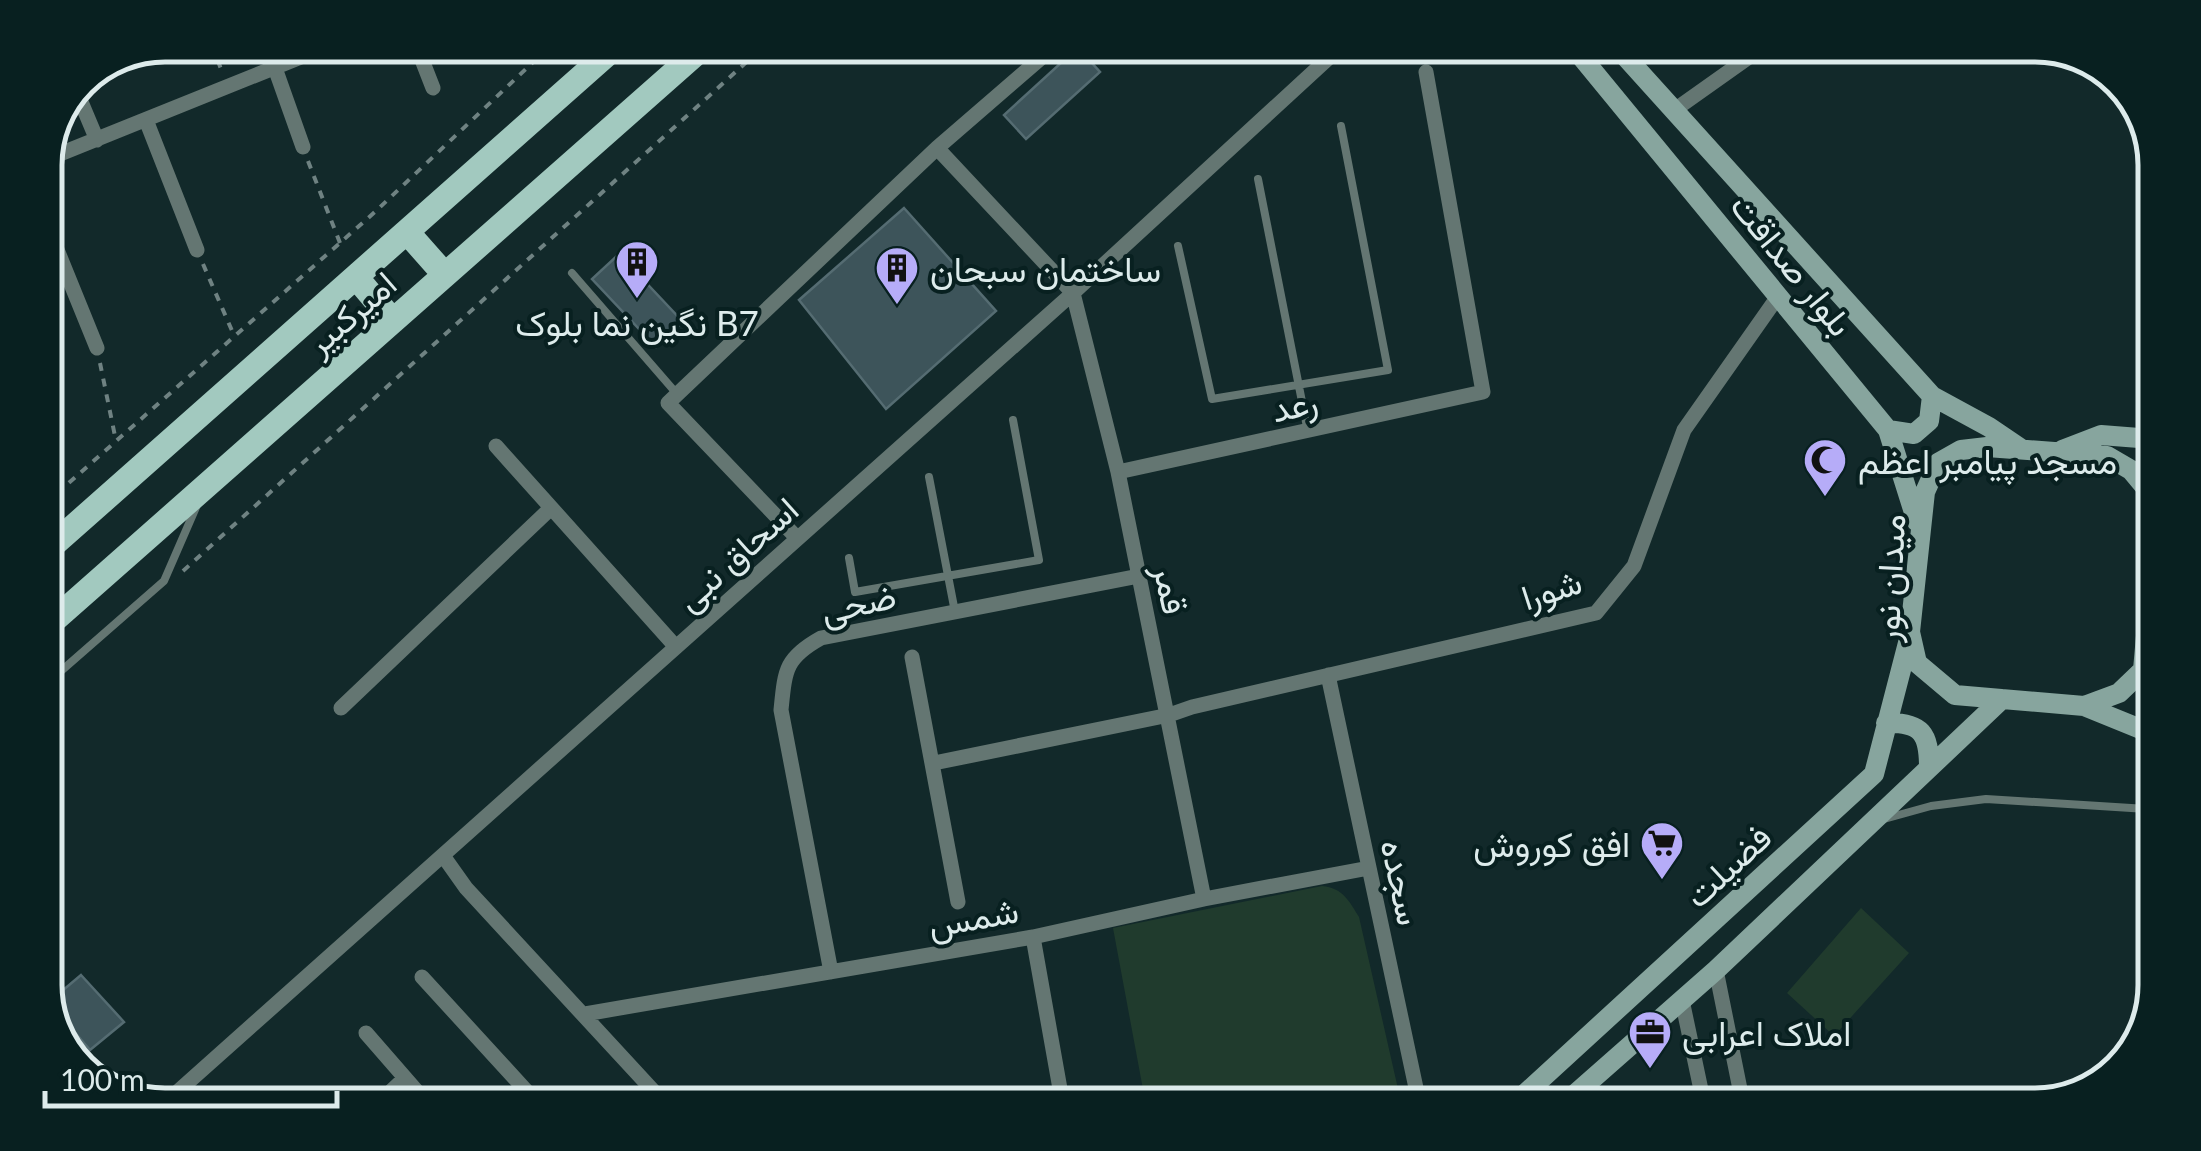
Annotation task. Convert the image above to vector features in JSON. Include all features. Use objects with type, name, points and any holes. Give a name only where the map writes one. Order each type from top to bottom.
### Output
[{"type":"main road","name":"امیرکبیر","points":[[63,536],[598,62]]},
{"type":"main road","name":"امیرکبیر","points":[[63,612],[685,62]]},
{"type":"main road","points":[[407,232],[445,275]]},
{"type":"main road","points":[[356,277],[393,321]]},
{"type":"street","points":[[64,153],[289,62]]},
{"type":"street","points":[[422,62],[433,88]]},
{"type":"street","points":[[797,538],[668,403],[937,148],[1036,62]]},
{"type":"street","name":"اسحاق نبی","points":[[182,1088],[1073,293],[1324,62]]},
{"type":"street","name":"بلوار صداقت","points":[[1586,62],[1888,430],[1920,534]]},
{"type":"street","name":"بلوار صداقت","points":[[1631,62],[1932,396],[2021,449]]},
{"type":"street","points":[[1673,111],[1743,62]]},
{"type":"street","points":[[275,68],[302,148]]},
{"type":"street","name":"رعد","points":[[1118,472],[1482,392],[1426,72]]},
{"type":"street","points":[[82,106],[96,140]]},
{"type":"street","points":[[146,120],[197,250]]},
{"type":"street","points":[[937,148],[1073,293]]},
{"type":"street","points":[[63,264],[97,348]]},
{"type":"street","name":"قمر","points":[[1073,293],[1118,472],[1204,898]]},
{"type":"street","name":"شورا","points":[[934,762],[1169,716],[1192,707],[1596,612],[1634,566],[1684,430],[1779,295]]},
{"type":"street","points":[[1888,430],[1914,434],[1929,421],[1932,396]]},
{"type":"street","points":[[2057,452],[2101,435],[2138,438]]},
{"type":"street","points":[[496,446],[676,648]]},
{"type":"street","name":"میدان نور","points":[[2084,706],[1954,694],[1916,662],[1910,632],[1924,492],[1938,463],[1961,450],[1987,446],[2107,456],[2138,478]]},
{"type":"street","points":[[341,708],[551,508]]},
{"type":"street","name":"ضحی","points":[[831,972],[781,710],[784,677],[797,652],[821,638],[1138,576]]},
{"type":"street","name":"فضیلت","points":[[1530,1088],[1874,774],[1910,632]]},
{"type":"street","points":[[912,657],[958,902]]},
{"type":"street","name":"سجده","points":[[1328,675],[1417,1088]]},
{"type":"street","points":[[2084,706],[2119,694],[2138,675]]},
{"type":"street","name":"فضیلت","points":[[1582,1088],[1716,970],[2002,699]]},
{"type":"street","points":[[2084,706],[2138,728]]},
{"type":"street","points":[[1886,723],[1918,728],[1929,742],[1929,767]]},
{"type":"street","points":[[444,857],[466,888],[651,1088]]},
{"type":"street","name":"شمس","points":[[586,1014],[1032,937],[1204,898],[1370,868]]},
{"type":"street","points":[[1698,936],[1716,970],[1741,1088]]},
{"type":"street","points":[[1032,937],[1060,1088]]},
{"type":"street","points":[[1665,966],[1682,1000],[1701,1088]]},
{"type":"street","points":[[422,977],[524,1088]]},
{"type":"street","points":[[366,1033],[412,1088]]},
{"type":"street","points":[[394,1088],[404,1079]]},
{"type":"lane","points":[[1178,246],[1212,399],[1388,370],[1341,126]]},
{"type":"lane","points":[[1258,179],[1308,432]]},
{"type":"lane","points":[[572,273],[678,395]]},
{"type":"lane","points":[[848,558],[855,592],[1038,560],[1012,420]]},
{"type":"lane","points":[[929,476],[956,612]]},
{"type":"lane","points":[[63,669],[164,582],[204,488]]},
{"type":"lane","points":[[1870,823],[1931,806],[1986,800],[2138,809]]},
{"type":"path","points":[[218,62],[228,87]]},
{"type":"path","points":[[63,488],[340,244],[533,62]]},
{"type":"path","points":[[174,579],[747,62]]},
{"type":"path","points":[[302,148],[340,244]]},
{"type":"path","points":[[197,250],[234,335]]},
{"type":"path","points":[[97,348],[116,442]]},
{"type":"green space","points":[[1322,886],[1340,892],[1359,917],[1398,1088],[1143,1088],[1113,928]]},
{"type":"green space","points":[[1861,908],[1909,953],[1834,1036],[1787,993]]},
{"type":"building","points":[[1062,62],[1091,62],[1100,72],[1026,139],[1004,115]]},
{"type":"building","name":"ساختمان سبحان","points":[[904,208],[996,311],[886,409],[799,300]]},
{"type":"building","name":"نگین نما بلوک B7","points":[[619,254],[683,322],[656,347],[592,279]]},
{"type":"building","points":[[81,975],[124,1022],[90,1050],[72,1029],[63,990]]},
{"type":"place","name":"نگین نما بلوک B7","points":[[637,300]]},
{"type":"place","name":"ساختمان سبحان","points":[[897,306]]},
{"type":"place","name":"مسجد پیامبر اعظم","points":[[1825,498]]},
{"type":"place","name":"افق کوروش","points":[[1662,881]]},
{"type":"place","name":"املاک اعرابی","points":[[1650,1070]]}]
